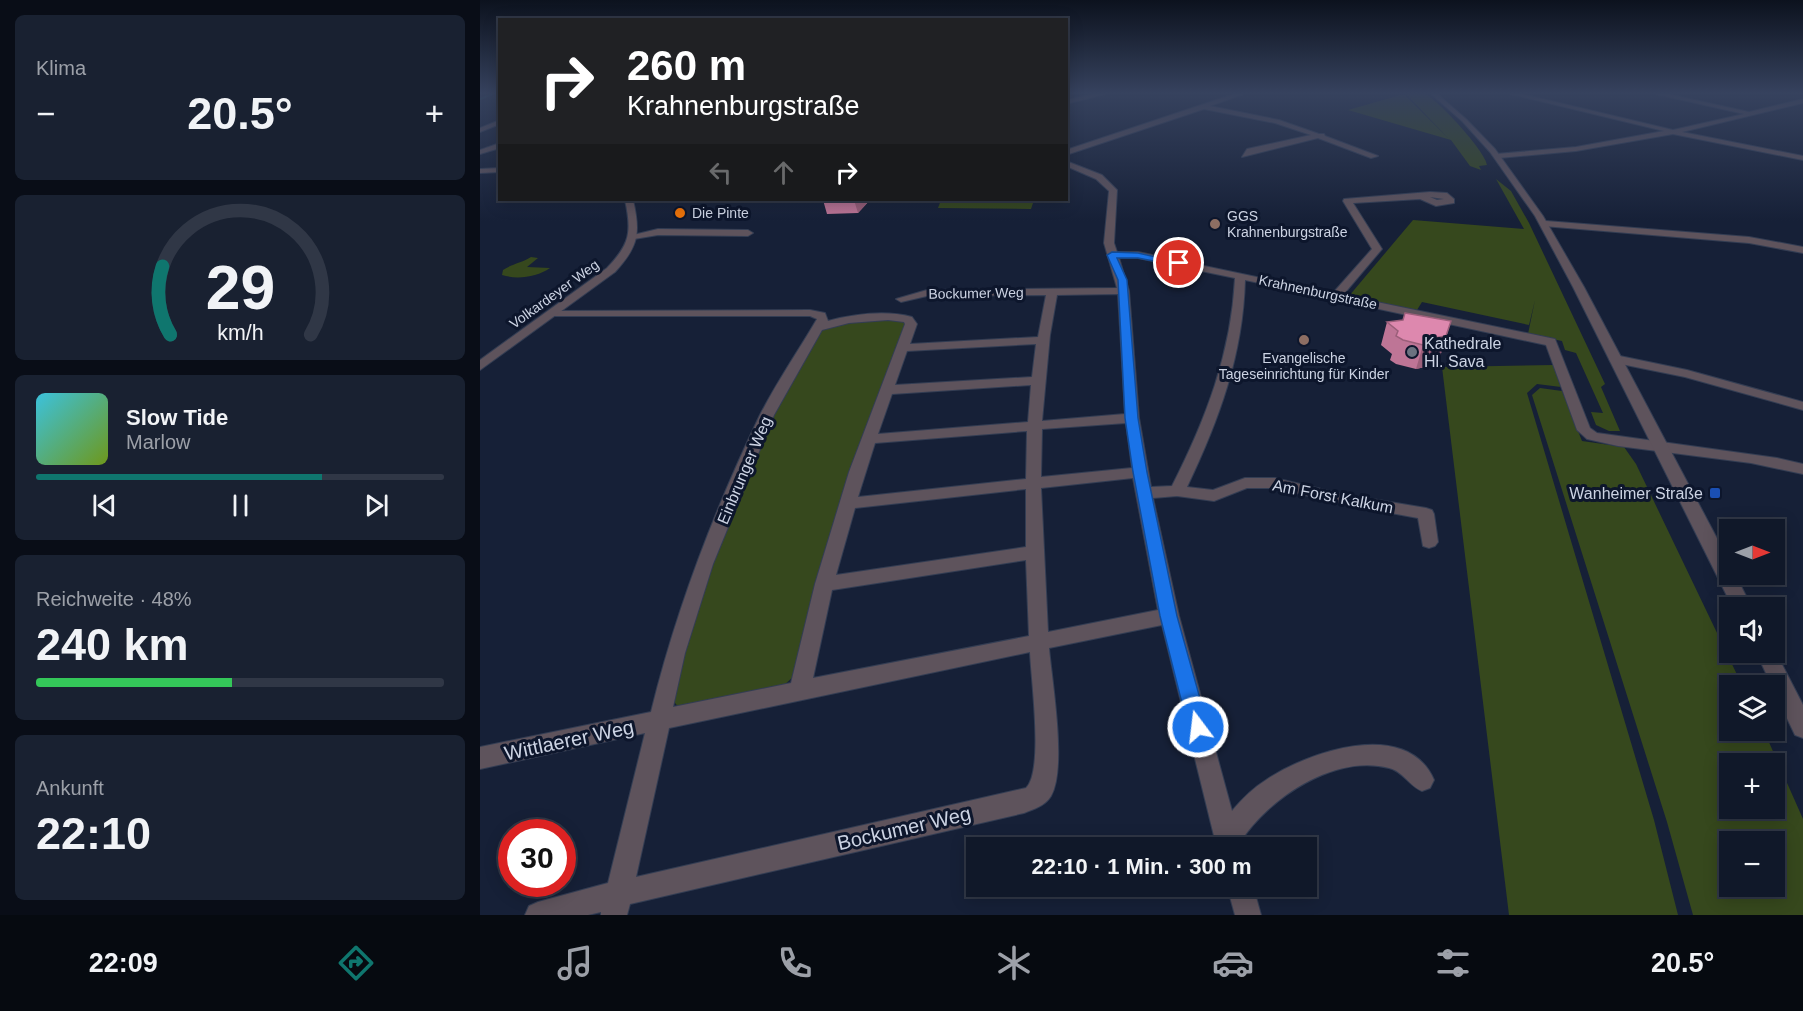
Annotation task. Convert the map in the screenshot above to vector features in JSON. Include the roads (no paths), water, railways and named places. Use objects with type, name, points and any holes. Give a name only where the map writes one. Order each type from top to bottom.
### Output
[{"type":"street","points":[[1068,152],[1120,135]]},
{"type":"street","points":[[1245,155],[1250,151],[1322,135],[1361,153],[1374,156]]},
{"type":"street","points":[[1478,135],[1499,156],[1546,224],[1738,597]]},
{"type":"street","points":[[1499,156],[1595,147],[1665,135]]},
{"type":"street","points":[[1684,135],[1803,158]]},
{"type":"street","points":[[1486,143],[1531,154]]},
{"type":"street","points":[[480,152],[498,146]]},
{"type":"street","points":[[1068,164],[1099,177],[1113,190],[1109,243],[1124,291],[1132,418],[1140,472],[1169,616],[1227,837]]},
{"type":"street","points":[[480,171],[498,170]]},
{"type":"street","points":[[1336,296],[1377,249],[1347,201],[1423,196]]},
{"type":"street","points":[[629,201],[635,230],[634,236],[658,232],[748,233]]},
{"type":"street","points":[[1546,224],[1749,240],[1803,250]]},
{"type":"street","name":"Volkardeyer Weg","points":[[480,366],[611,270],[626,255],[634,236]]},
{"type":"street","name":"Krahnenburgstraße","points":[[1112,255],[1138,255],[1551,342],[1584,430],[1592,436],[1613,441],[1663,448]]},
{"type":"street","name":"Krahnenburgstraße","points":[[1177,490],[1221,396],[1240,308],[1240,276]]},
{"type":"street","name":"Bockumer Weg","points":[[901,299],[927,293],[1124,291]]},
{"type":"street","name":"Bockumer Weg","points":[[616,904],[1034,797],[1042,789],[1046,758],[1035,552],[1034,426],[1043,340],[1052,292]]},
{"type":"street","points":[[554,313],[810,313],[820,315],[823,319],[817,328]]},
{"type":"street","points":[[800,690],[824,584],[868,439],[911,324],[908,319],[904,318],[835,322],[817,328]]},
{"type":"street","name":"Einbrunger Weg","points":[[616,904],[678,643],[704,564],[762,424],[781,387],[817,328]]},
{"type":"street","points":[[901,348],[1043,340]]},
{"type":"street","points":[[1615,359],[1687,374],[1803,406]]},
{"type":"street","points":[[885,390],[1038,381]]},
{"type":"street","points":[[868,439],[1132,418]]},
{"type":"street","points":[[1663,448],[1773,461],[1803,469]]},
{"type":"street","points":[[849,503],[1140,472]]},
{"type":"street","name":"Am Forst Kalkum","points":[[1177,490],[1214,496],[1245,483],[1275,483],[1342,500],[1426,514],[1429,542]]},
{"type":"street","points":[[1144,493],[1177,490]]},
{"type":"street","points":[[824,584],[1035,552]]},
{"type":"street","points":[[659,721],[800,690],[1169,616]]},
{"type":"street","points":[[1771,663],[1803,728]]},
{"type":"street","name":"Wittlaerer Weg","points":[[480,758],[659,721]]},
{"type":"street","points":[[1232,837],[1239,820],[1264,795],[1294,775],[1326,765],[1355,757],[1386,756],[1404,763],[1422,780]]},
{"type":"street","points":[[1243,897],[1248,915]]},
{"type":"street","points":[[538,915],[616,904]]},
{"type":"place","name":"Die Pinte","points":[[680,213]]},
{"type":"place","name":"GGS Krahnenburgstraße","points":[[1215,224]]},
{"type":"place","name":"Evangelische Tageseinrichtung für Kinder","points":[[1304,340]]},
{"type":"place","name":"Kathedrale Hl. Sava","points":[[1412,352]]},
{"type":"place","name":"Wanheimer Straße","points":[[1715,493]]}]
